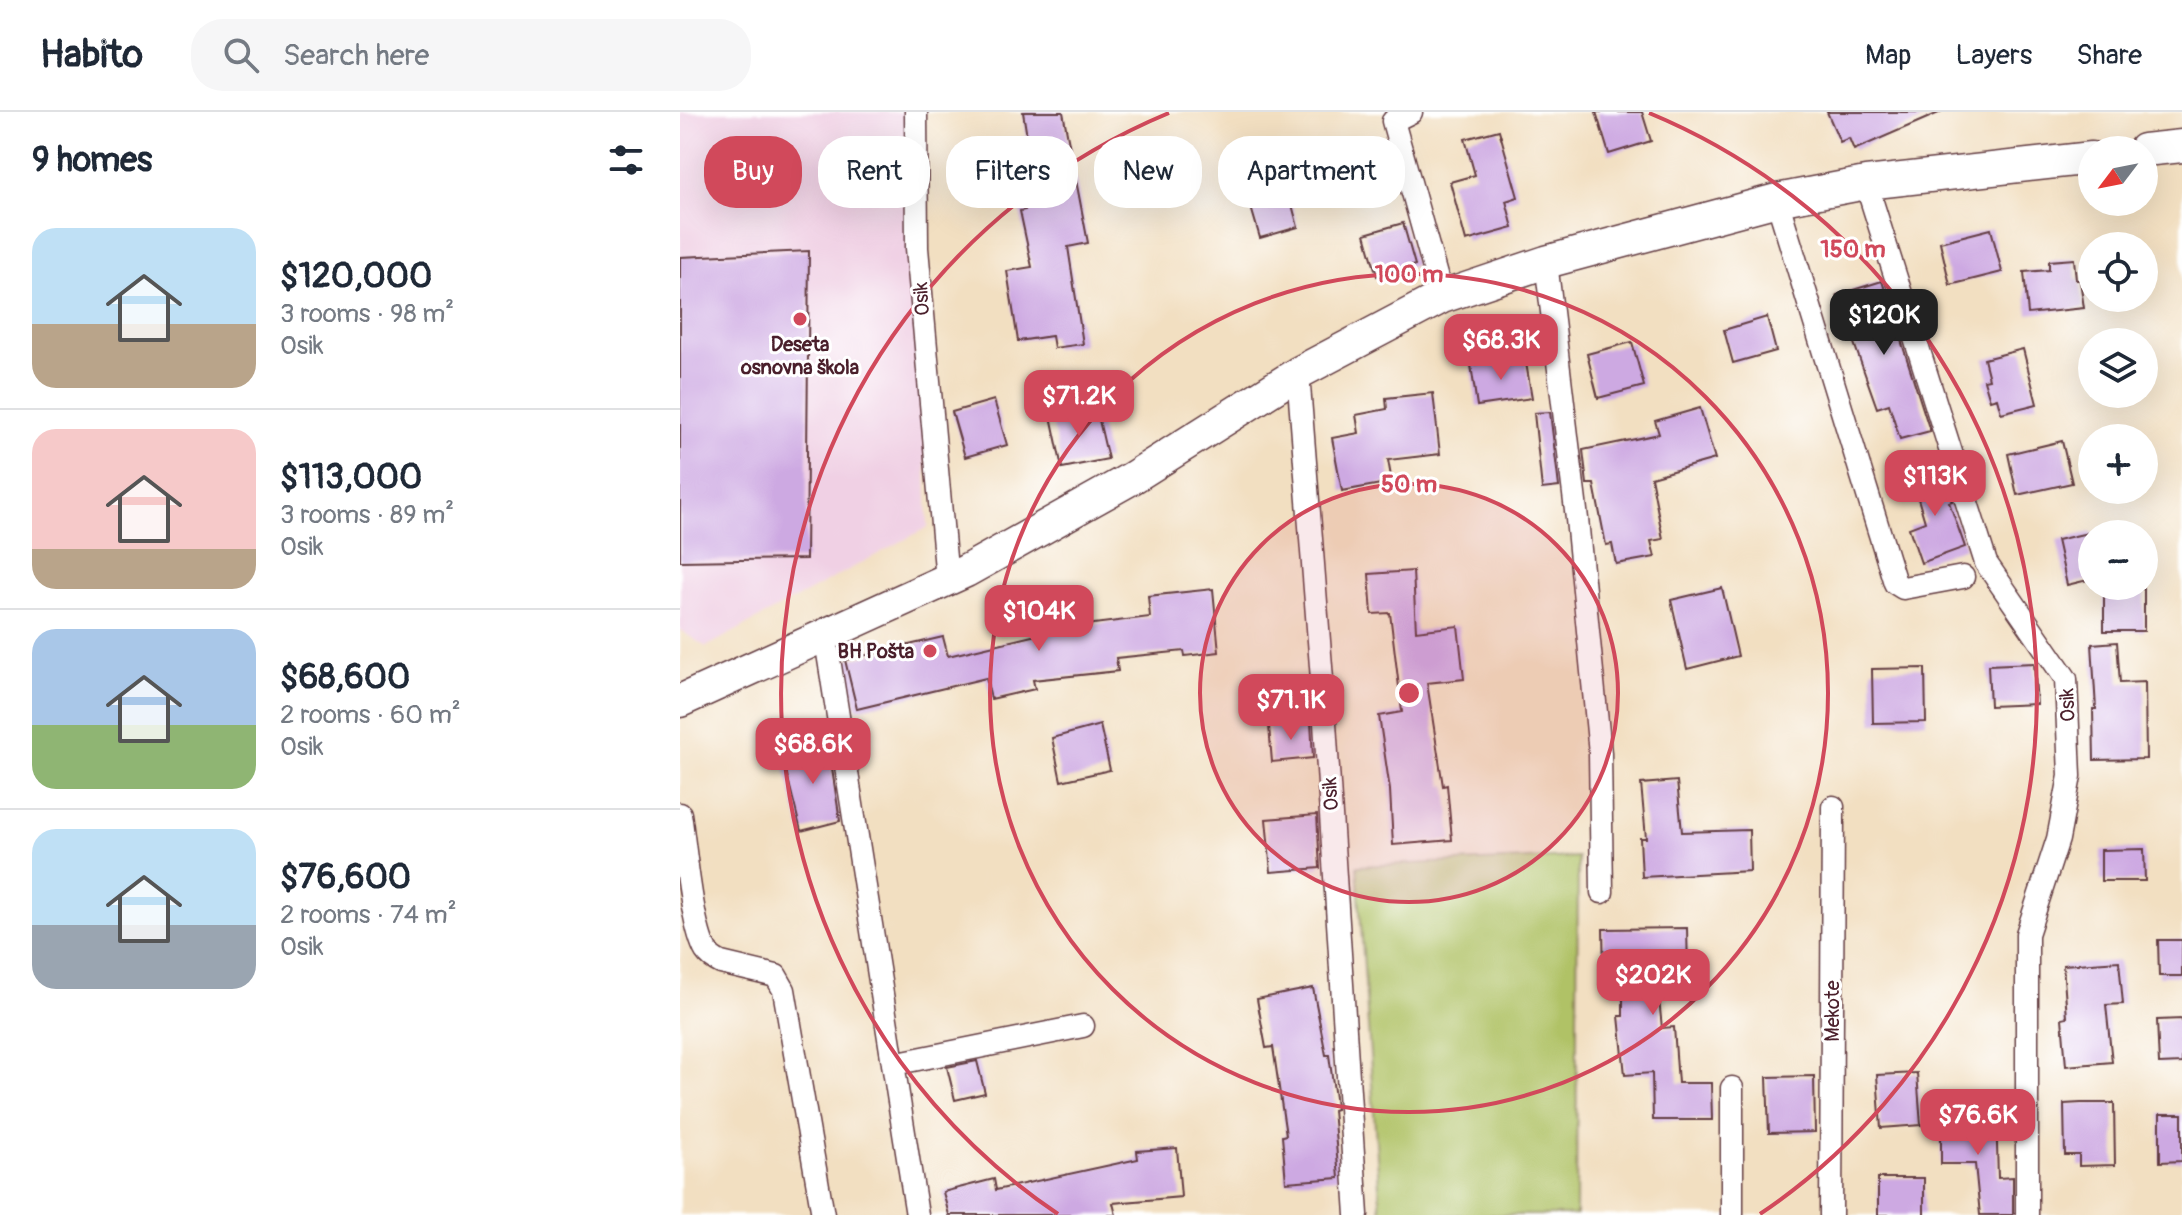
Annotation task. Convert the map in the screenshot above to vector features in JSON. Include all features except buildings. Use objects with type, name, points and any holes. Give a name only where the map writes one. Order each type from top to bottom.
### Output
[{"type":"main road","points":[[2158,149],[2182,146]]},
{"type":"main road","points":[[680,701],[947,580],[1132,478],[1298,373],[1442,297],[1546,262],[1777,200],[1866,183],[2078,160]]},
{"type":"street","name":"Osik","points":[[916,112],[917,248],[947,580]]},
{"type":"street","points":[[1411,112],[1393,121],[1442,297]]},
{"type":"street","name":"Osik","points":[[1866,183],[1986,563],[2066,679],[2070,776],[2058,839],[2027,934],[2027,1215]]},
{"type":"street","points":[[1777,200],[1895,583],[1903,588],[1963,577]]},
{"type":"street","points":[[1546,262],[1577,519],[1600,753],[1602,892]]},
{"type":"street","name":"Osik","points":[[1298,373],[1323,692],[1357,1215]]},
{"type":"street","points":[[825,634],[917,1215]]},
{"type":"street","name":"Mekote","points":[[1831,1215],[1833,807]]},
{"type":"street","points":[[680,814],[699,931],[706,951],[712,959],[721,963],[776,976],[784,990],[823,1215]]},
{"type":"street","points":[[893,1064],[1083,1026]]},
{"type":"street","points":[[1732,1088],[1732,1215]]},
{"type":"shaded area","name":"Deseta osnovna škola","points":[[680,112],[912,112],[913,136],[818,136],[818,208],[916,208],[928,527],[706,647],[680,630]]},
{"type":"green space","points":[[1578,857],[1576,1215],[1381,1215],[1357,866]]},
{"type":"place","name":"Deseta osnovna škola","points":[[800,319]]},
{"type":"place","name":"BH Pošta","points":[[930,651]]}]
